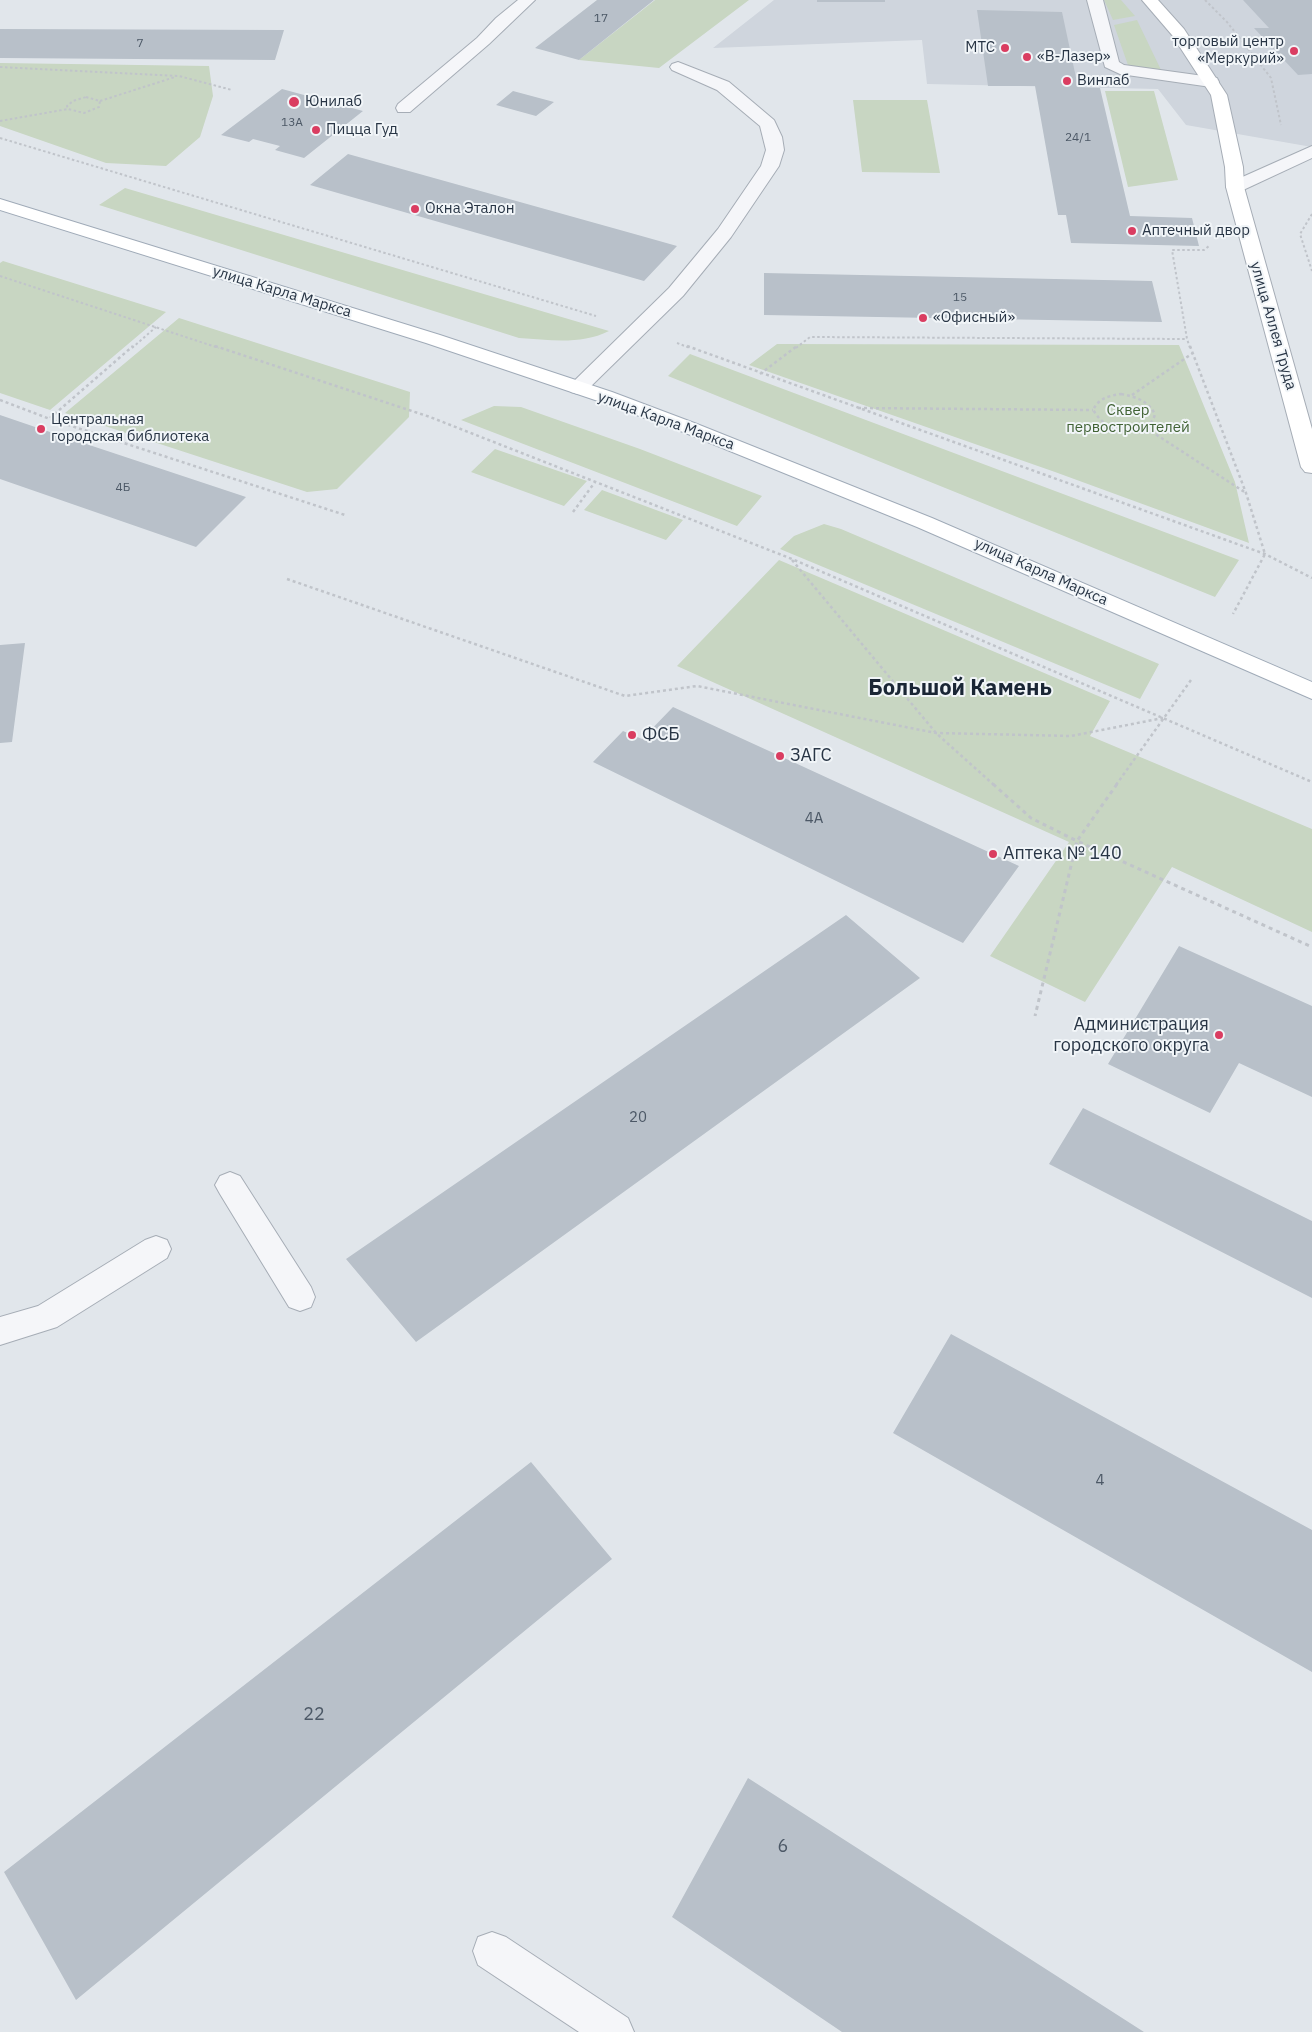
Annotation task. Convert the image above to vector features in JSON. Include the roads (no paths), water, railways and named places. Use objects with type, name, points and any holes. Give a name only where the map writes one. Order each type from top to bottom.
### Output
[{"type":"main road","name":"улица Аллея Труда","points":[[1150,0],[1178,32],[1219,95],[1234,167],[1235,188],[1312,467]]},
{"type":"main road","name":"улица Карла Маркса","points":[[0,204],[484,355],[688,427],[947,531],[1312,691]]},
{"type":"street","points":[[404,108],[483,41],[502,21],[527,0]]},
{"type":"street","points":[[1095,0],[1111,64],[1120,69],[1211,82]]},
{"type":"street","points":[[578,388],[676,292],[725,233],[770,166],[775,150],[768,124],[723,86],[678,67]]},
{"type":"street","points":[[1235,188],[1312,151]]},
{"type":"street","points":[[230,1185],[300,1297]]},
{"type":"street","points":[[0,1331],[46,1317],[156,1249]]},
{"type":"street","points":[[492,1951],[614,2032]]},
{"type":"place","name":"МТС","points":[[1005,48]]},
{"type":"place","name":"торговый центр «Меркурий»","points":[[1294,51]]},
{"type":"place","name":"«В-Лазер»","points":[[1027,57]]},
{"type":"place","name":"Винлаб","points":[[1067,81]]},
{"type":"place","name":"Юнилаб","points":[[294,102]]},
{"type":"place","name":"Пицца Гуд","points":[[316,130]]},
{"type":"place","name":"Окна Эталон","points":[[415,209]]},
{"type":"place","name":"Аптечный двор","points":[[1132,231]]},
{"type":"place","name":"«Офисный»","points":[[923,318]]},
{"type":"place","name":"Центральная городская библиотека","points":[[41,429]]},
{"type":"place","name":"ФСБ","points":[[632,735]]},
{"type":"place","name":"ЗАГС","points":[[780,756]]},
{"type":"place","name":"Аптека № 140","points":[[993,854]]},
{"type":"place","name":"Администрация городского округа","points":[[1219,1035]]},
{"type":"district","name":"Большой Камень","points":[[960,689]]},
{"type":"park label","name":"Сквер первостроителей","points":[[1128,420]]}]
